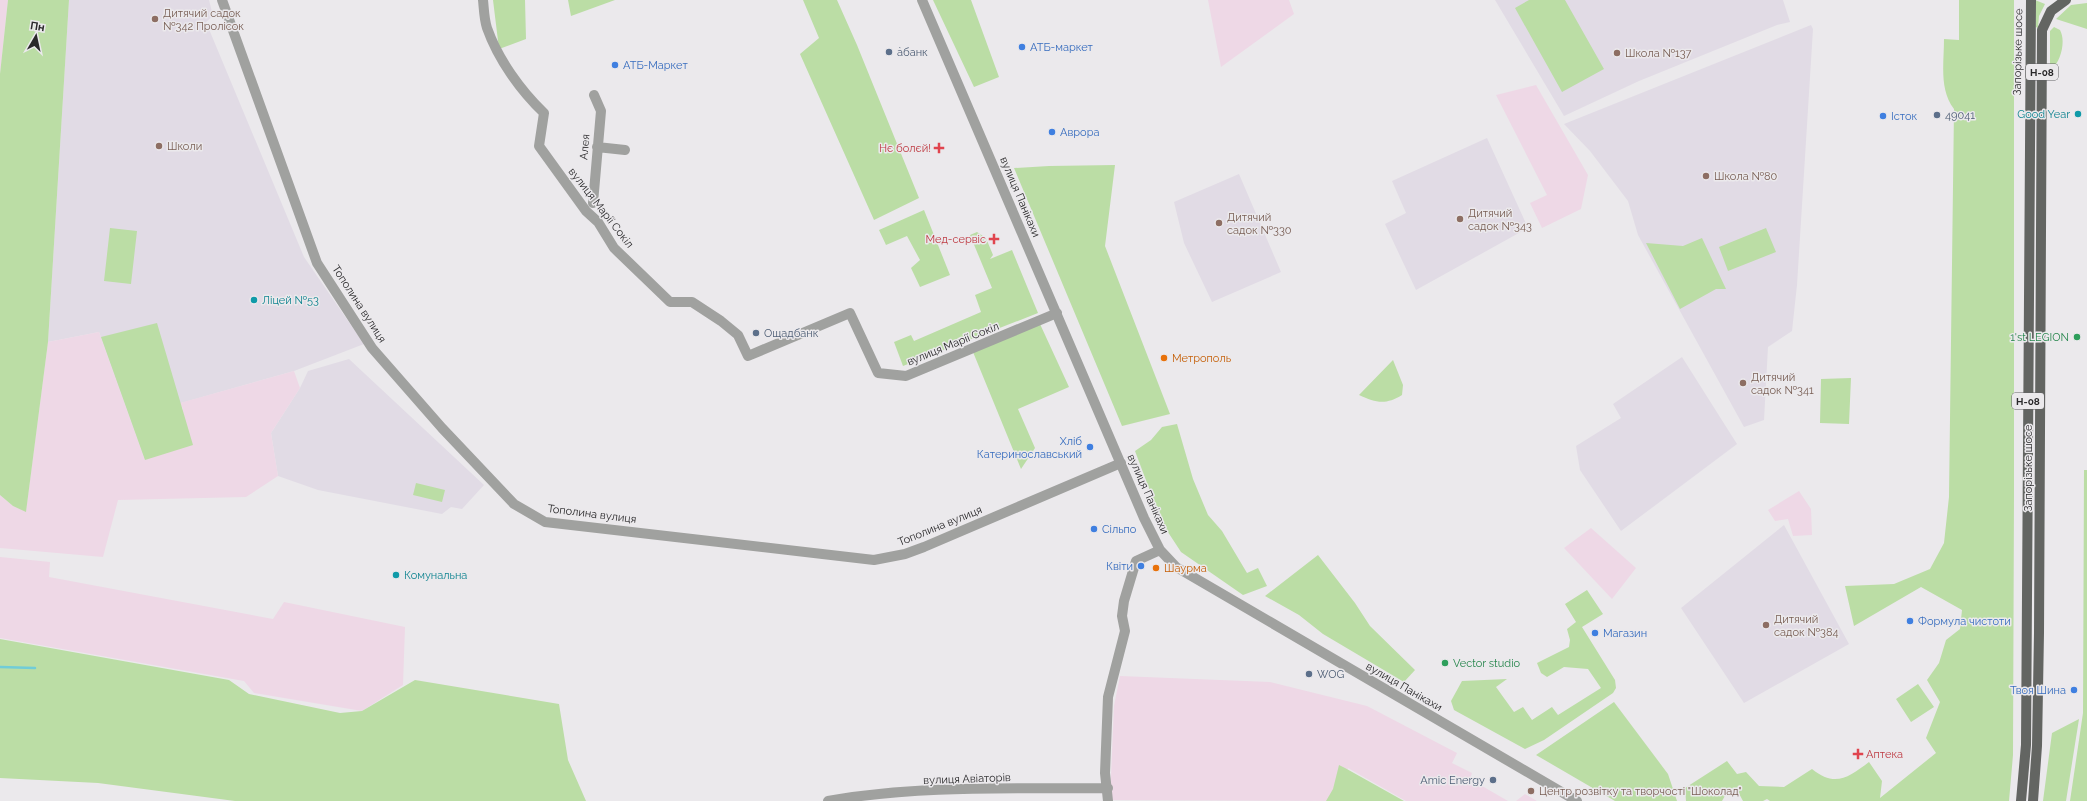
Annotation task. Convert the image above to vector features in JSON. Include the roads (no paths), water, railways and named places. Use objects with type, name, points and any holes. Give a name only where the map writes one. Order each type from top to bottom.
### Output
[{"type":"main road","name":"Запорізьке шосе","points":[[2021,801],[2026,745],[2031,0]]},
{"type":"main road","name":"Запорізьке шосе","points":[[2033,801],[2038,746],[2042,30],[2052,11],[2066,0]]},
{"type":"main road","points":[[2029,283],[2040,284]]},
{"type":"main road","points":[[2028,563],[2040,564]]},
{"type":"main road","points":[[2027,633],[2039,633]]},
{"type":"main road","points":[[2026,745],[2038,746]]},
{"type":"street","name":"Тополина вулиця","points":[[222,0],[317,263],[372,348],[437,422],[514,504],[545,522],[860,559],[880,559],[905,554],[924,547],[1122,463]]},
{"type":"street","name":"вулиця Марії Сокіл","points":[[483,0],[486,26],[497,52],[529,99],[544,113],[539,146],[586,211],[598,222],[614,248],[670,302],[692,302],[721,321],[738,335],[748,356],[850,313],[878,373],[906,376],[1057,314]]},
{"type":"street","name":"вулиця Панікахи","points":[[922,0],[1122,463],[1144,518],[1160,550],[1167,559],[1190,575],[1577,801]]},
{"type":"street","name":"Алея","points":[[593,203],[601,111],[594,95]]},
{"type":"street","points":[[597,147],[625,150]]},
{"type":"street","points":[[1108,801],[1108,788],[1105,773],[1108,697],[1125,631],[1122,616],[1124,601],[1136,562],[1160,550]]},
{"type":"street","name":"вулиця Авіаторів","points":[[828,801],[864,795],[960,790],[1108,788]]},
{"type":"waterway","points":[[0,667],[35,668]]},
{"type":"place","name":"Дитячий садок №342 Пролісок","points":[[155,19]]},
{"type":"place","name":"АТБ-маркет","points":[[1022,47]]},
{"type":"place","name":"а̀банк","points":[[889,52]]},
{"type":"place","name":"Школа №137","points":[[1617,53]]},
{"type":"place","name":"АТБ-Маркет","points":[[615,65]]},
{"type":"place","name":"Good Year","points":[[2078,114]]},
{"type":"place","name":"49041","points":[[1937,115]]},
{"type":"place","name":"Істок","points":[[1883,116]]},
{"type":"place","name":"Аврора","points":[[1052,132]]},
{"type":"place","name":"Школи","points":[[159,146]]},
{"type":"place","name":"Нє болєй!","points":[[939,148]]},
{"type":"place","name":"Школа №80","points":[[1706,176]]},
{"type":"place","name":"Дитячий садок №343","points":[[1460,219]]},
{"type":"place","name":"Дитячий садок №330","points":[[1219,223]]},
{"type":"place","name":"Мед-сервіс","points":[[994,239]]},
{"type":"place","name":"Ліцей №53","points":[[254,300]]},
{"type":"place","name":"Ощадбанк","points":[[756,333]]},
{"type":"place","name":"1'st LEGION","points":[[2077,337]]},
{"type":"place","name":"Метрополь","points":[[1164,358]]},
{"type":"place","name":"Дитячий садок №341","points":[[1743,383]]},
{"type":"place","name":"Хліб Катеринославський","points":[[1090,447]]},
{"type":"place","name":"Сільпо","points":[[1094,529]]},
{"type":"place","name":"Квіти","points":[[1141,566]]},
{"type":"place","name":"Шаурма","points":[[1156,568]]},
{"type":"place","name":"Комунальна","points":[[396,575]]},
{"type":"place","name":"Формула чистоти","points":[[1910,621]]},
{"type":"place","name":"Дитячий садок №384","points":[[1766,625]]},
{"type":"place","name":"Магазин","points":[[1595,633]]},
{"type":"place","name":"Vector studio","points":[[1445,663]]},
{"type":"place","name":"WOG","points":[[1309,674]]},
{"type":"place","name":"Твоя Шина","points":[[2074,690]]},
{"type":"place","name":"Аптека","points":[[1858,754]]},
{"type":"place","name":"Amic Energy","points":[[1493,780]]},
{"type":"place","name":"Центр розвітку та творчості \"Шоколад\"","points":[[1531,791]]}]
